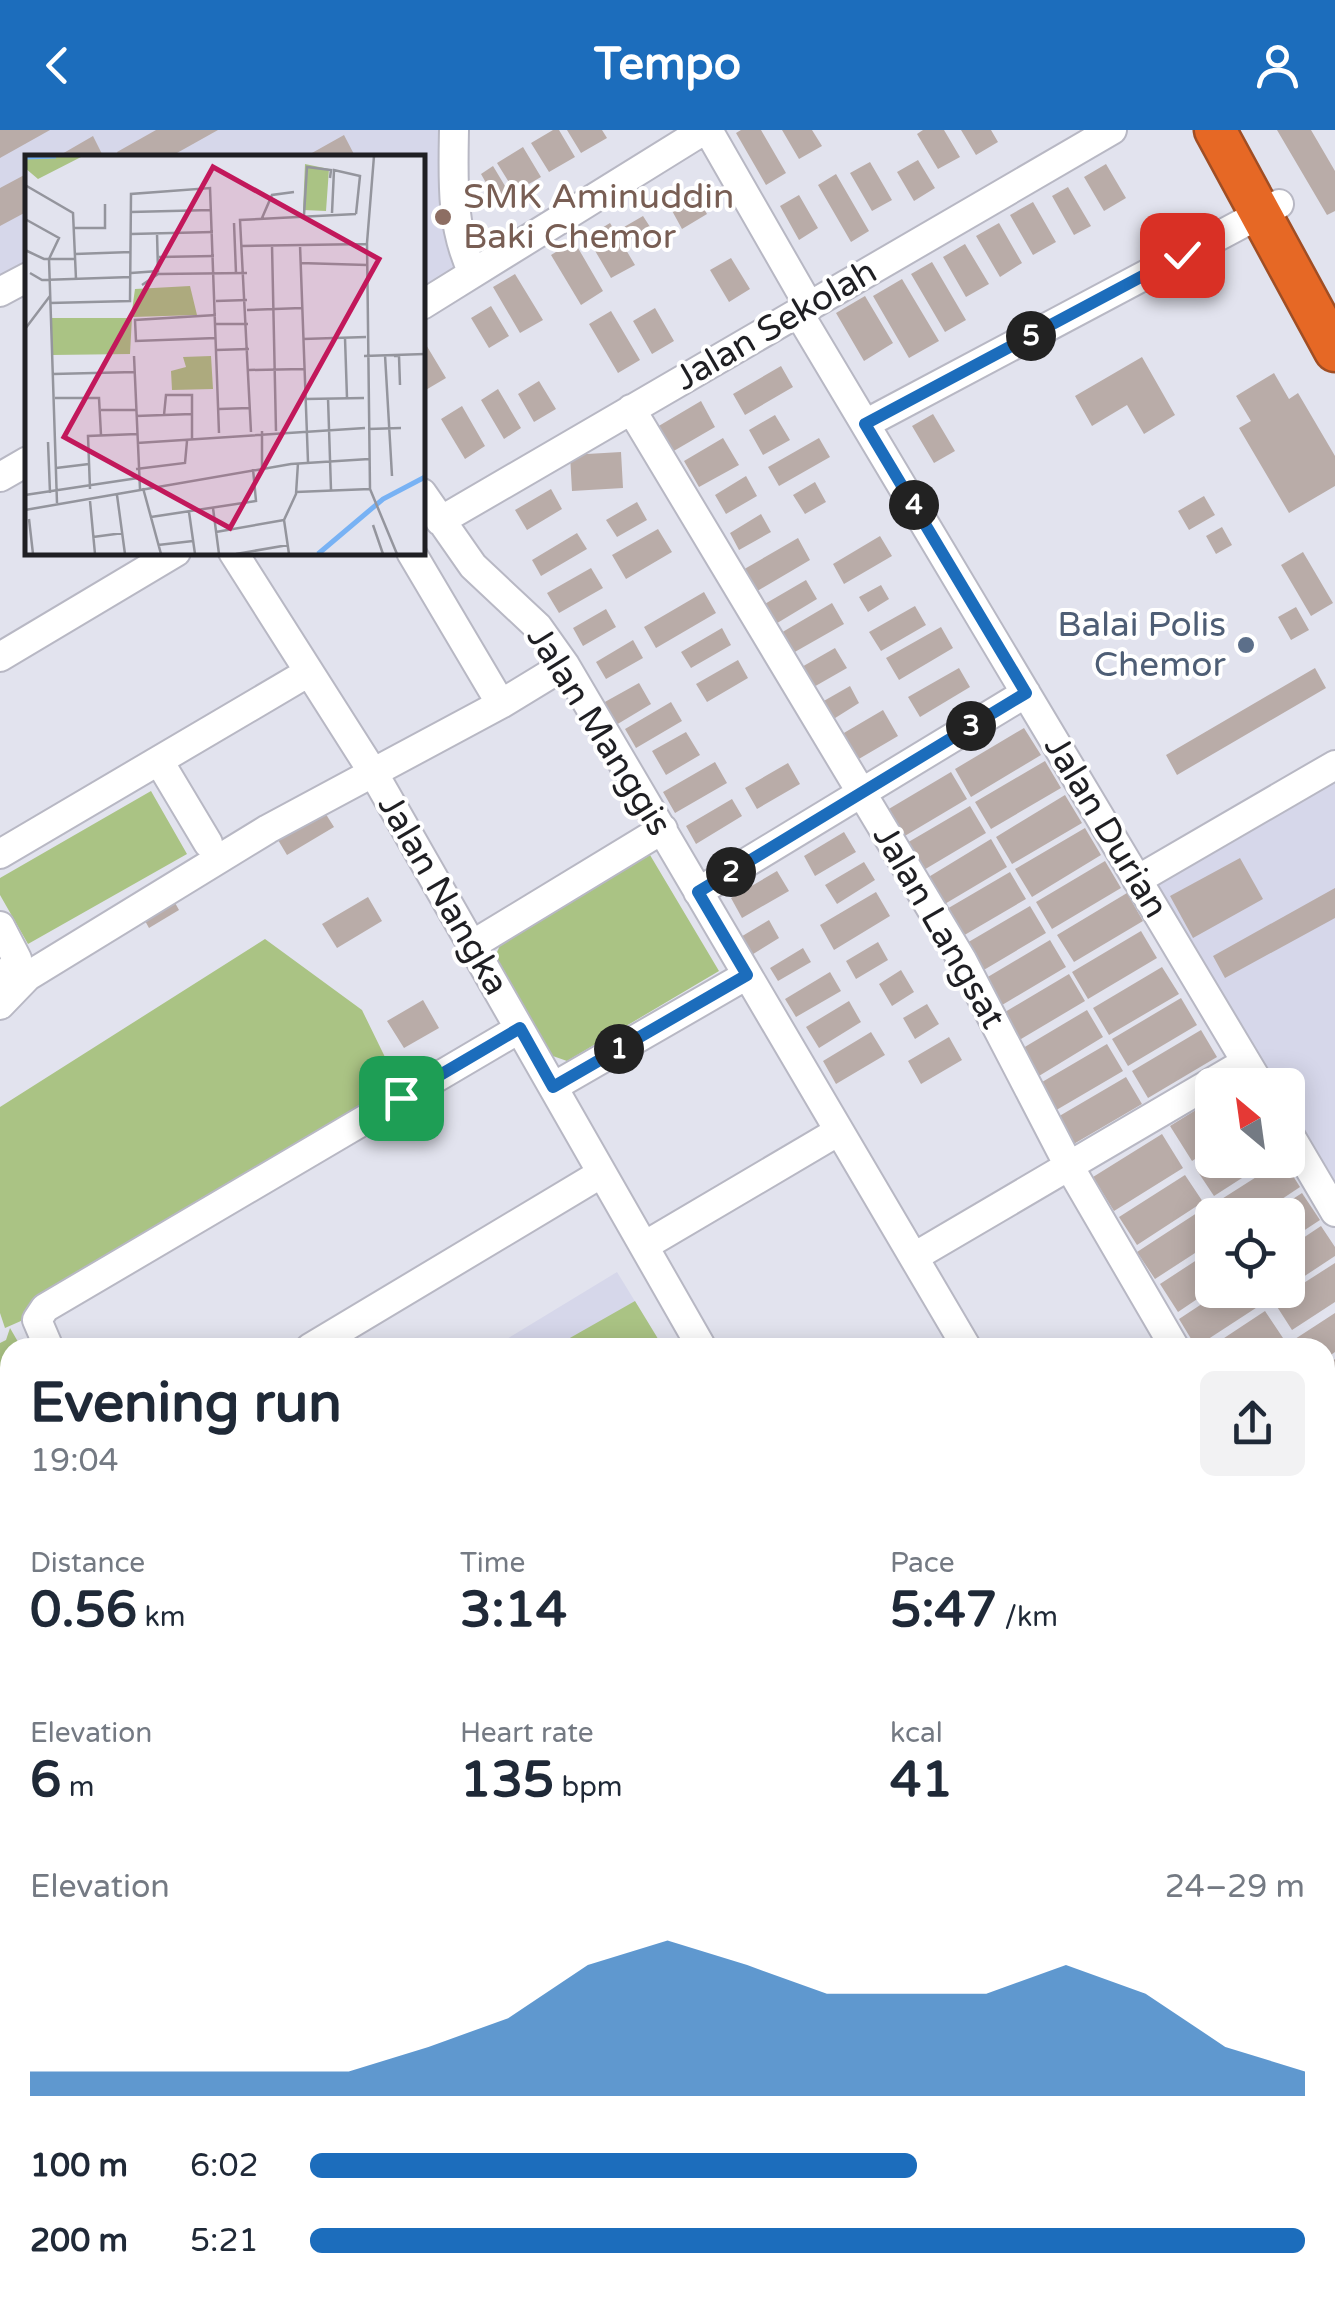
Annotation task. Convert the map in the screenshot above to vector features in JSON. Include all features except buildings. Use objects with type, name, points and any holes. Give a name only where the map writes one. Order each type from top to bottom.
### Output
[{"type":"highway","points":[[1215,130],[1335,307]]},
{"type":"highway","points":[[1239,130],[1335,351]]},
{"type":"street","points":[[454,130],[452,182],[460,245],[473,273]]},
{"type":"street","points":[[425,303],[706,130]]},
{"type":"street","name":"Jalan Durian","points":[[706,130],[865,424],[1250,1068]]},
{"type":"street","name":"Jalan Sekolah","points":[[440,521],[1112,130]]},
{"type":"street","points":[[865,424],[1270,208]]},
{"type":"street","points":[[0,292],[25,279]]},
{"type":"street","name":"Jalan Langsat","points":[[631,410],[962,960],[1069,1166],[1169,1338]]},
{"type":"street","points":[[0,477],[25,463]]},
{"type":"street","name":"Jalan Manggis","points":[[425,498],[473,566],[538,628],[565,665],[962,1338]]},
{"type":"street","points":[[0,657],[171,555]]},
{"type":"street","name":"Jalan Nangka","points":[[235,555],[374,774],[696,1338]]},
{"type":"street","points":[[413,555],[501,704]]},
{"type":"street","points":[[0,1006],[28,976],[268,829],[501,704],[565,665]]},
{"type":"street","points":[[0,854],[309,672]]},
{"type":"street","points":[[698,892],[1026,693]]},
{"type":"street","points":[[159,760],[208,843]]},
{"type":"street","points":[[1137,880],[1335,764]]},
{"type":"street","points":[[472,946],[663,829]]},
{"type":"street","points":[[0,926],[8,968]]},
{"type":"street","points":[[553,1087],[747,975]]},
{"type":"street","points":[[44,1338],[36,1320],[44,1308],[520,1028]]},
{"type":"street","points":[[914,1257],[1069,1166],[1195,1102]]},
{"type":"street","points":[[644,1246],[840,1131]]},
{"type":"street","points":[[1305,1161],[1335,1212]]},
{"type":"street","points":[[327,1338],[602,1173]]},
{"type":"shaded area","name":"SMK Aminuddin Baki Chemor","points":[[0,130],[465,130],[463,284],[425,307],[425,155],[25,155],[25,277],[0,291]]},
{"type":"shaded area","points":[[1335,754],[1335,1212],[1305,1161],[1305,1068],[1250,1068],[1136,870]]},
{"type":"shaded area","points":[[617,1272],[657,1338],[508,1338]]},
{"type":"green space","points":[[151,791],[187,854],[28,944],[0,895],[0,878]]},
{"type":"green space","points":[[650,855],[719,971],[567,1061],[550,1055],[494,959],[501,943]]},
{"type":"green space","points":[[265,939],[362,1010],[403,1094],[39,1313],[5,1328],[0,1313],[0,1107]]},
{"type":"green space","points":[[635,1301],[658,1338],[570,1338]]},
{"type":"place","name":"SMK Aminuddin Baki Chemor","points":[[443,217]]},
{"type":"place","name":"Balai Polis Chemor","points":[[1246,645]]},
{"type":"route","points":[[401,1098],[520,1028],[553,1087],[747,975],[698,892],[1026,693],[865,424],[1182,255]]}]
